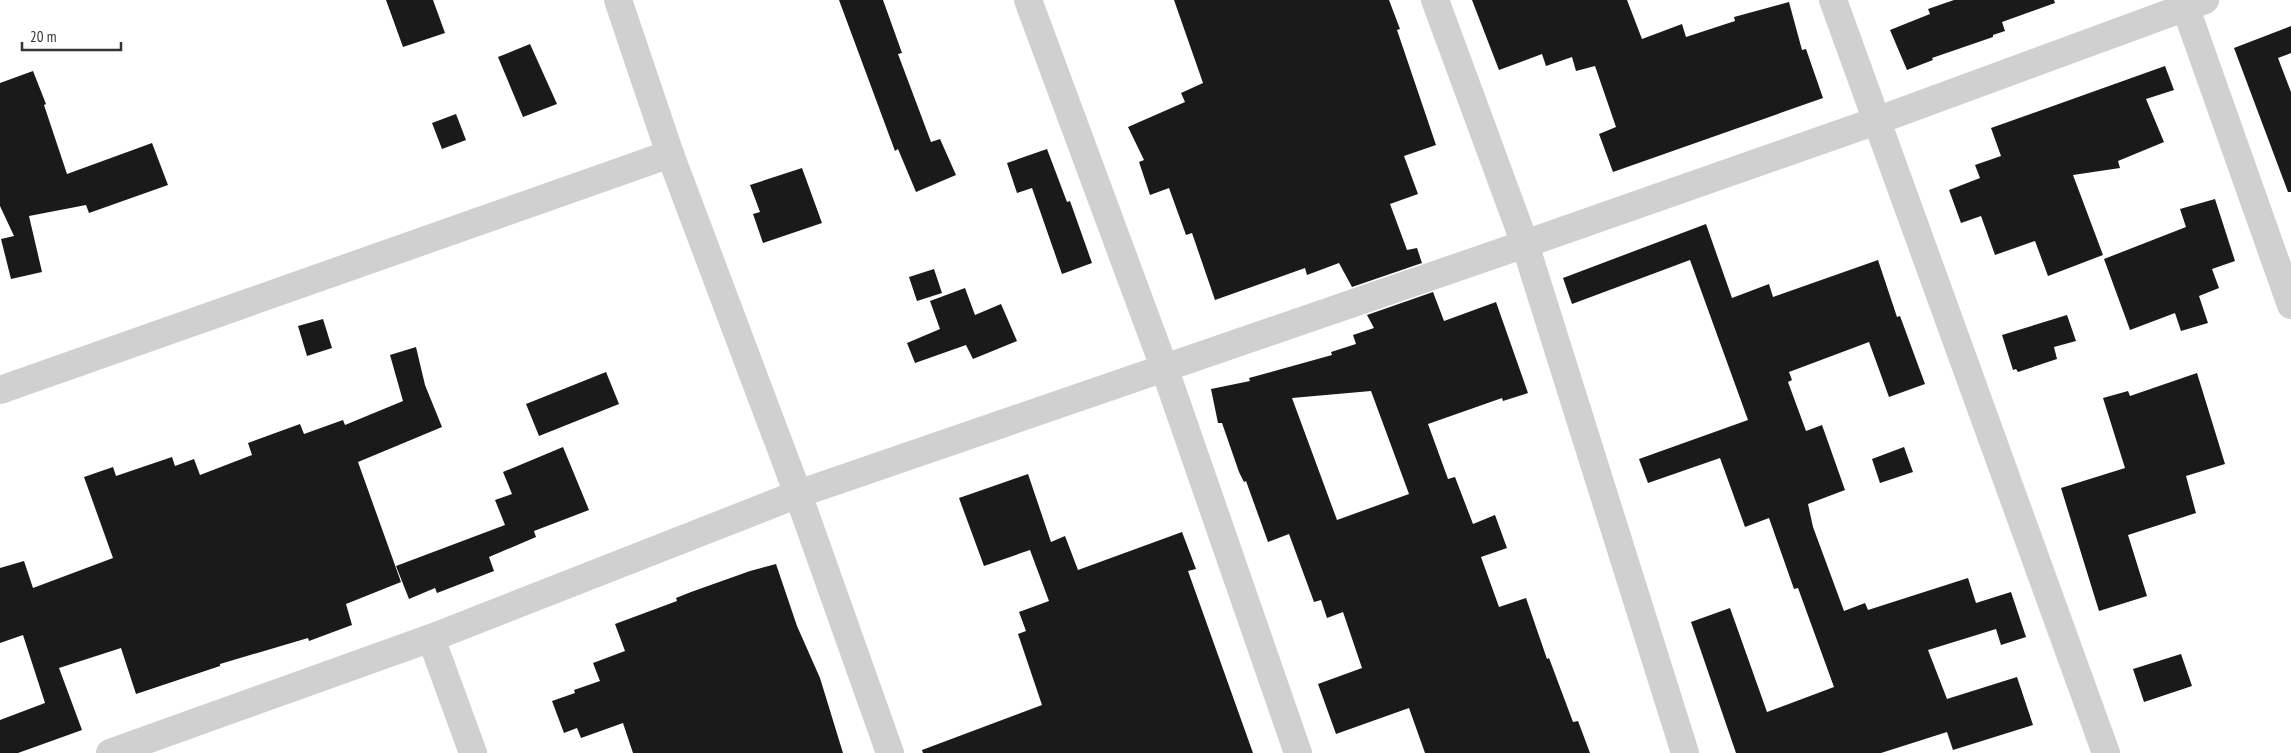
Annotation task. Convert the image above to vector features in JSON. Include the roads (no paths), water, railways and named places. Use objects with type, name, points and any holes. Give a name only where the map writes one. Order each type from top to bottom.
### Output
[{"type":"street","points":[[618,0],[670,154],[798,494],[890,753]]},
{"type":"street","points":[[1028,0],[1164,367],[1298,753]]},
{"type":"street","points":[[1435,0],[1525,244],[1685,753]]},
{"type":"street","points":[[1833,0],[2106,753]]},
{"type":"street","points":[[110,753],[431,638],[798,494],[1876,121],[2195,3],[2291,305]]},
{"type":"street","points":[[0,390],[670,154]]},
{"type":"street","points":[[431,638],[473,753]]}]
